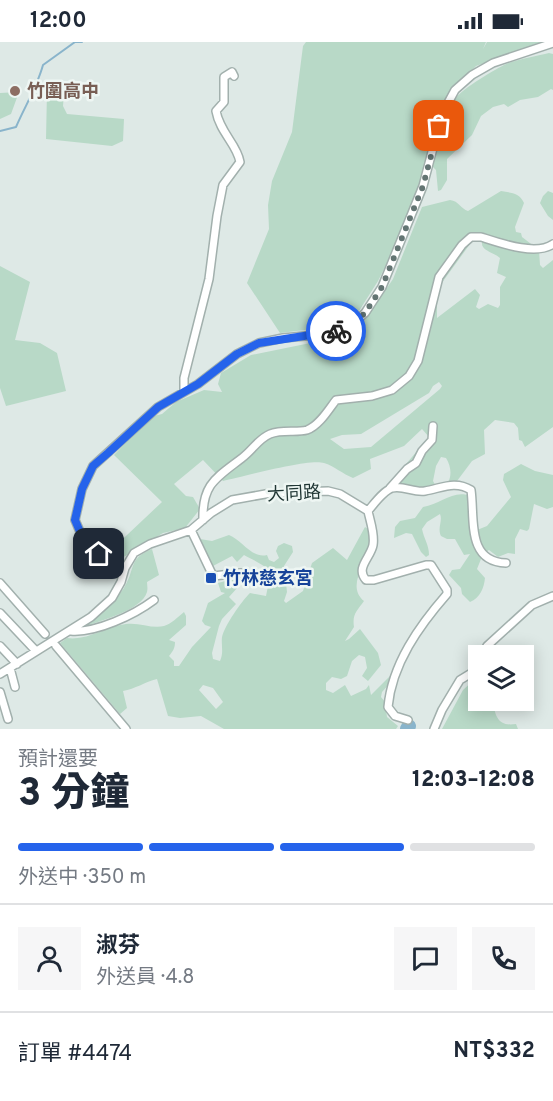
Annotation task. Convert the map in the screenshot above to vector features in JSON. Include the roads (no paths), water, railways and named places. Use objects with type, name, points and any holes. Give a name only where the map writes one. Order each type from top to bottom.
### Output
[{"type":"street","points":[[125,568],[99,554],[84,541],[75,520],[82,489],[93,466],[158,407],[198,384],[237,354],[259,343],[283,338],[327,334],[348,328],[365,313],[382,287],[423,186],[442,114],[455,90],[472,75],[493,63],[553,43]]},
{"type":"street","points":[[184,392],[184,378],[209,279],[223,185],[240,162],[238,154],[219,124],[216,111],[224,102],[224,77],[232,72],[234,76]]},
{"type":"street","points":[[204,520],[205,494],[215,479],[244,457],[261,439],[273,433],[308,430],[323,417],[336,400],[372,396],[392,390],[409,376],[418,361],[439,277],[462,245],[471,237],[481,237],[537,251],[553,244]]},
{"type":"street","points":[[408,720],[395,716],[388,707],[390,690],[408,647],[418,630],[447,594],[447,590],[431,565],[374,580],[366,580],[362,576],[362,570],[374,544],[368,511],[407,469],[416,463],[422,451],[432,440],[434,426]]},
{"type":"street","points":[[390,488],[400,487],[425,491],[437,486],[456,484],[471,490],[475,539],[479,550],[495,563],[506,563]]},
{"type":"street","name":"大同路","points":[[0,674],[91,617],[112,598],[134,553],[150,544],[191,530],[232,500],[271,493],[328,491],[340,494],[368,511]]},
{"type":"street","points":[[191,530],[213,576],[241,573]]},
{"type":"street","points":[[0,584],[43,632]]},
{"type":"street","points":[[488,645],[532,605],[553,596]]},
{"type":"street","points":[[71,631],[90,629],[111,622],[154,600]]},
{"type":"street","points":[[0,613],[36,651]]},
{"type":"street","points":[[0,646],[14,666],[15,687]]},
{"type":"street","points":[[56,647],[126,729]]},
{"type":"street","points":[[434,729],[441,710],[460,680],[468,675]]},
{"type":"street","points":[[0,692],[8,719]]},
{"type":"waterway","points":[[0,131],[16,127],[43,65],[75,42],[82,42]]},
{"type":"place","name":"竹圍高中","points":[[15,91]]},
{"type":"place","name":"竹林慈玄宮","points":[[211,578]]}]
